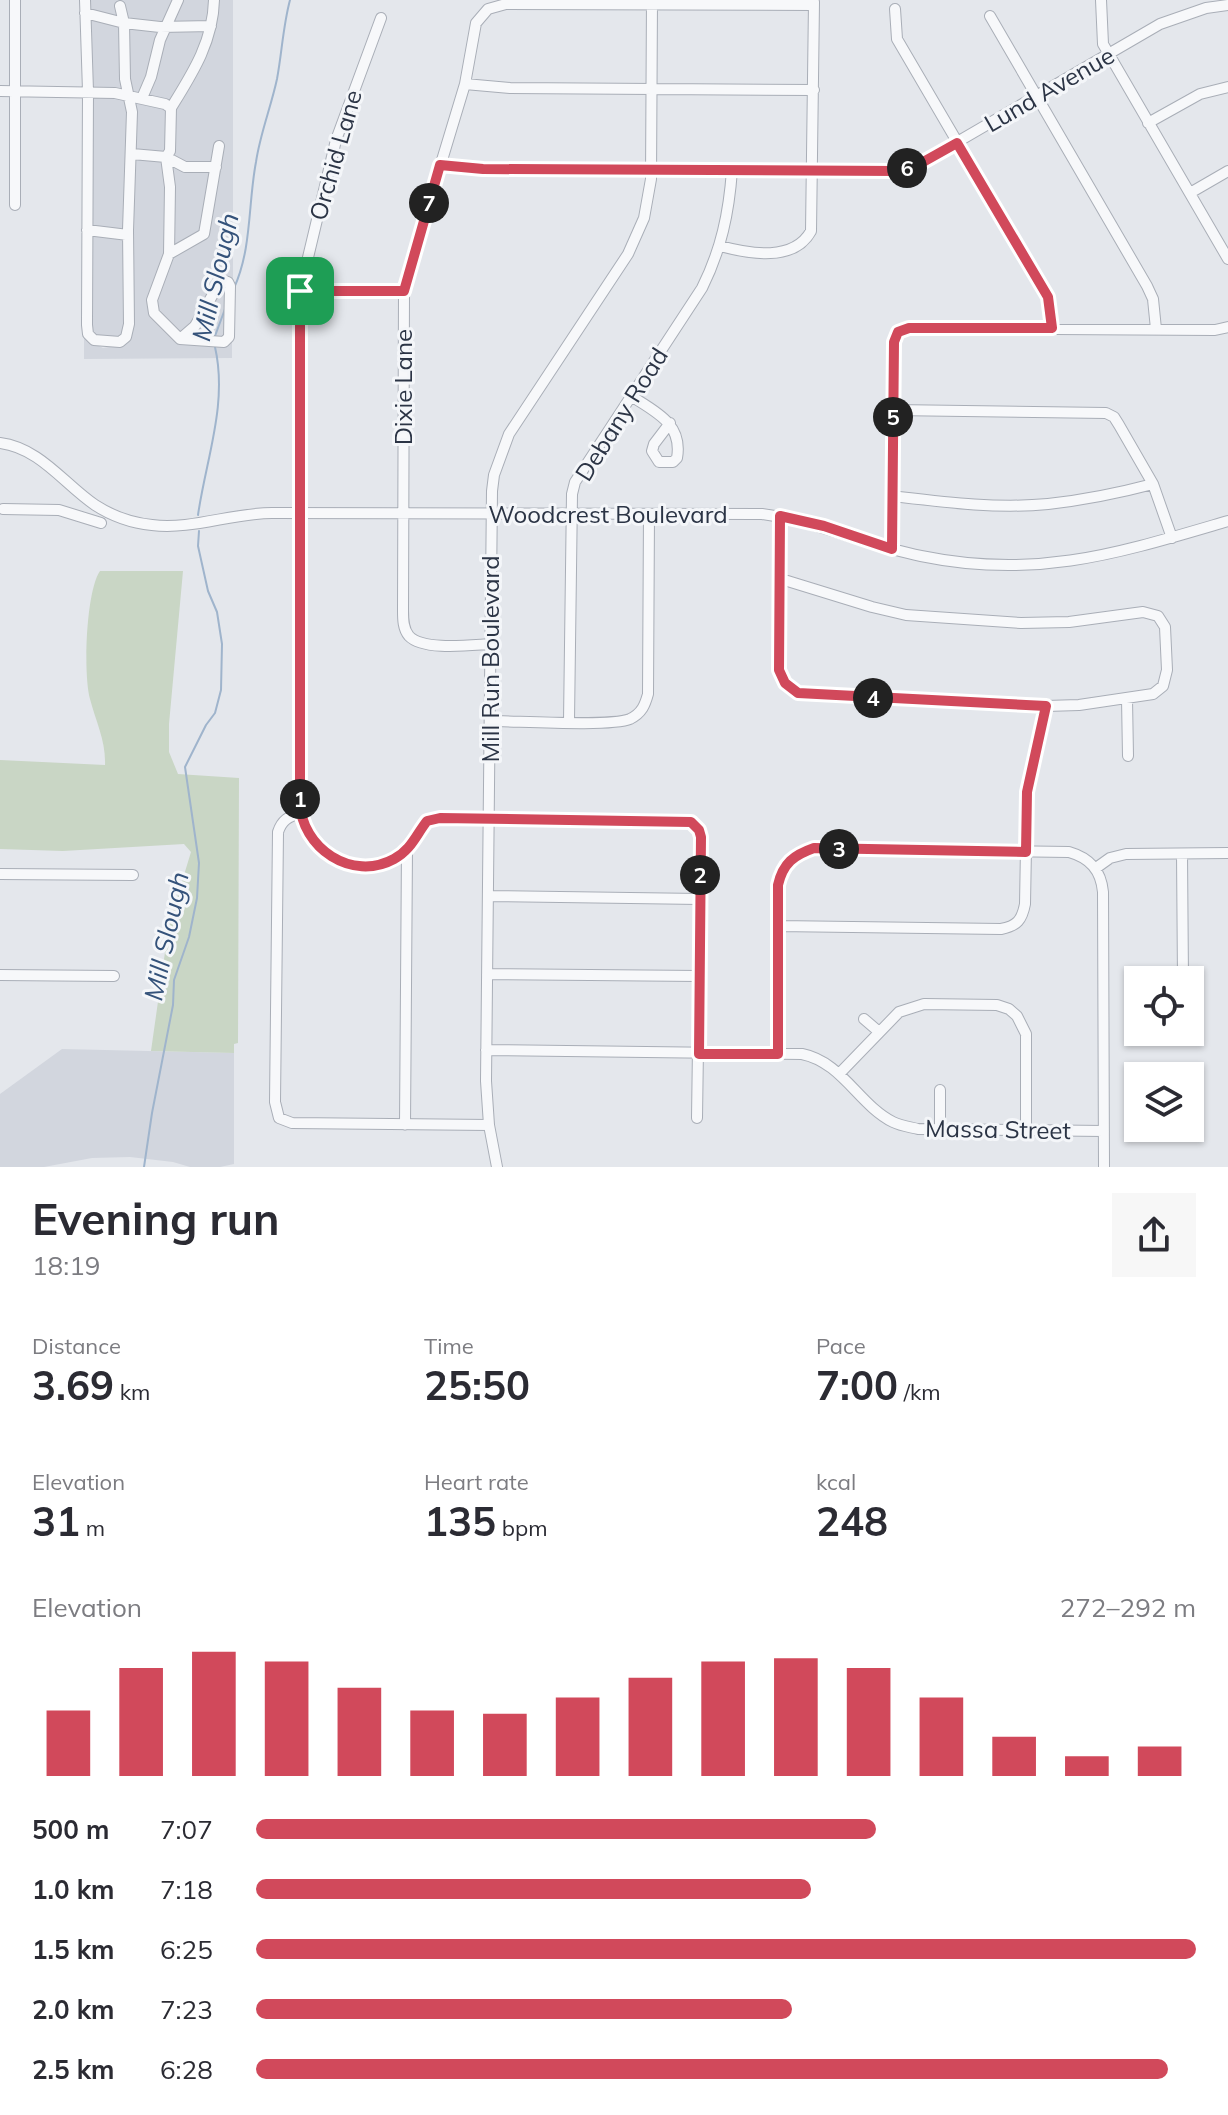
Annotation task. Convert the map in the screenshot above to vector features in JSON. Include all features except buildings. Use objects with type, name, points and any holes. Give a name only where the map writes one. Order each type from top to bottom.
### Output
[{"type":"street","points":[[0,195],[15,200],[15,0]]},
{"type":"street","points":[[85,0],[88,334],[94,340],[120,342],[126,337],[129,324],[128,235],[136,97],[151,77],[164,27],[178,0]]},
{"type":"street","points":[[180,339],[195,326],[218,283],[225,280],[230,286],[231,326],[229,337],[224,342],[180,339],[154,313],[152,300],[169,254],[170,187],[166,157],[170,151],[171,108],[198,66],[211,26],[214,0]]},
{"type":"street","points":[[1101,0],[1101,38],[1228,259]]},
{"type":"street","points":[[652,2],[814,3],[813,222],[806,241],[784,252],[748,252],[720,246]]},
{"type":"street","name":"Dixie Lane","points":[[490,644],[429,645],[409,635],[404,624],[404,291],[465,84],[476,23],[488,9],[506,4],[652,2]]},
{"type":"street","name":"Mill Run Boulevard","points":[[497,1167],[489,1125],[486,1050],[491,513],[494,475],[509,434],[638,235],[649,200],[651,170],[652,2]]},
{"type":"street","name":"Lund Avenue","points":[[440,165],[483,169],[897,171],[916,166],[1160,24],[1206,8],[1228,5]]},
{"type":"street","points":[[120,6],[124,23],[125,79],[136,97]]},
{"type":"street","points":[[895,9],[897,39],[1048,297],[1052,328]]},
{"type":"street","points":[[85,13],[124,23],[164,27],[211,26]]},
{"type":"street","points":[[990,16],[1147,286],[1153,299],[1156,329]]},
{"type":"street","name":"Orchid Lane","points":[[381,18],[336,140],[300,291],[300,813],[306,829],[320,848],[329,856],[351,865],[384,863],[407,849],[427,821],[432,819],[685,821],[696,826],[701,837],[700,899]]},
{"type":"street","points":[[465,84],[510,88],[814,90]]},
{"type":"street","points":[[1148,123],[1200,94],[1228,87]]},
{"type":"street","points":[[0,91],[115,93],[171,108]]},
{"type":"street","points":[[169,254],[204,234],[219,146]]},
{"type":"street","points":[[132,154],[166,157],[185,167],[216,167]]},
{"type":"street","name":"Debany Road","points":[[569,721],[572,494],[581,471],[702,288],[720,246],[732,170]]},
{"type":"street","points":[[1190,193],[1228,171]]},
{"type":"street","points":[[87,230],[128,235]]},
{"type":"street","points":[[300,291],[404,291]]},
{"type":"street","points":[[892,549],[894,342],[898,332],[909,328],[1215,330],[1228,327]]},
{"type":"street","points":[[631,396],[670,423]]},
{"type":"street","points":[[893,410],[1106,413],[1114,417],[1153,484],[1172,538]]},
{"type":"street","name":"Woodcrest Boulevard","points":[[0,443],[25,451],[44,462],[85,497],[120,517],[156,526],[186,525],[265,513],[762,514],[824,526],[920,556],[980,565],[1045,565],[1108,555],[1228,521]]},
{"type":"street","points":[[892,496],[949,503],[1046,504],[1101,497],[1153,484]]},
{"type":"street","points":[[71,512],[85,497]]},
{"type":"street","points":[[3,509],[47,508],[71,512],[101,523]]},
{"type":"street","points":[[490,721],[619,722],[631,718],[645,706],[648,694],[649,514]]},
{"type":"street","points":[[780,516],[779,670],[785,683],[798,693],[1046,706],[1127,699],[1153,694],[1163,686],[1167,670],[1165,627],[1158,616],[1143,612],[1069,622],[1021,623],[906,615],[781,579]]},
{"type":"street","points":[[1127,699],[1128,756]]},
{"type":"street","points":[[778,926],[1012,927],[1023,916],[1025,904],[1027,792],[1046,706]]},
{"type":"street","points":[[300,813],[281,823],[278,832],[275,1102],[279,1118],[292,1123],[489,1125]]},
{"type":"street","points":[[778,1054],[778,885],[787,862],[799,853],[814,848],[1069,852],[1084,857],[1096,868],[1103,892],[1104,1167]]},
{"type":"street","points":[[405,1125],[407,849]]},
{"type":"street","points":[[1096,868],[1110,858],[1126,854],[1228,853]]},
{"type":"street","points":[[1182,854],[1183,966]]},
{"type":"street","points":[[0,874],[133,875]]},
{"type":"street","points":[[488,896],[700,899],[697,1118]]},
{"type":"street","points":[[487,974],[699,976]]},
{"type":"street","points":[[0,975],[114,976]]},
{"type":"street","points":[[839,1074],[878,1031],[899,1012],[911,1006],[997,1005],[1009,1009],[1023,1024],[1026,1034],[1026,1131]]},
{"type":"street","points":[[864,1019],[878,1031]]},
{"type":"street","name":"Massa Street","points":[[486,1050],[812,1056],[839,1074],[891,1121],[918,1129],[1104,1131]]},
{"type":"street","points":[[940,1090],[940,1129]]},
{"type":"shaded area","points":[[90,0],[174,0],[163,23],[160,23],[126,19],[122,1],[116,3],[119,18],[90,10]]},
{"type":"shaded area","points":[[182,0],[210,0],[208,22],[172,23]]},
{"type":"shaded area","points":[[217,0],[233,0],[233,285],[216,280],[193,323],[180,334],[157,312],[156,300],[171,257],[205,237],[223,143],[216,142],[213,163],[186,163],[171,156],[175,109],[201,68],[213,30]]},
{"type":"shaded area","points":[[90,18],[120,26],[125,92],[91,87]]},
{"type":"shaded area","points":[[127,27],[159,31],[148,76],[140,94],[133,93],[129,78]]},
{"type":"shaded area","points":[[206,30],[195,64],[170,103],[147,95],[167,31]]},
{"type":"shaded area","points":[[92,95],[127,100],[124,230],[91,227]]},
{"type":"shaded area","points":[[134,101],[168,110],[167,149],[164,153],[135,151]]},
{"type":"shaded area","points":[[135,159],[163,161],[166,187],[165,252],[152,316],[181,345],[224,346],[232,338],[232,358],[84,359],[84,335],[103,348],[131,339],[131,230]]},
{"type":"shaded area","points":[[170,164],[211,171],[201,231],[172,248]]},
{"type":"shaded area","points":[[91,234],[124,238],[125,313],[123,335],[118,338],[96,336],[92,332]]},
{"type":"shaded area","points":[[226,285],[228,325],[223,338],[187,338],[220,286]]},
{"type":"shaded area","points":[[62,1049],[234,1053],[234,1164],[190,1167],[130,1157],[92,1158],[44,1167],[0,1167],[0,1094]]},
{"type":"green space","points":[[100,571],[183,571],[169,752],[178,774],[239,778],[238,1043],[234,1044],[234,1053],[151,1051],[169,924],[191,852],[184,844],[63,851],[0,849],[0,760],[105,765],[87,671],[89,614]]},
{"type":"waterway","name":"Mill Slough","points":[[234,288],[244,258],[253,178],[277,79],[290,0]]},
{"type":"waterway","name":"Mill Slough","points":[[215,336],[225,309]]},
{"type":"waterway","name":"Mill Slough","points":[[198,515],[217,410],[219,389],[215,347]]},
{"type":"waterway","name":"Mill Slough","points":[[144,1167],[173,1005],[174,980],[189,937],[197,898],[199,863],[185,767],[215,713],[221,690],[222,644],[217,612],[208,591],[198,546],[199,531]]},
{"type":"route","points":[[957,143],[1048,297],[1052,328],[909,328],[898,332],[894,342],[892,549],[824,526],[780,516],[779,670],[785,683],[798,693],[1046,706],[1027,792],[1026,852],[814,848],[799,853],[787,862],[778,885],[778,1054],[699,1054],[701,837],[691,822],[440,818],[427,821],[407,849],[384,863],[351,865],[329,856],[312,839],[300,813],[300,291],[404,291],[440,165],[483,169],[897,171],[916,166],[957,143]]}]
